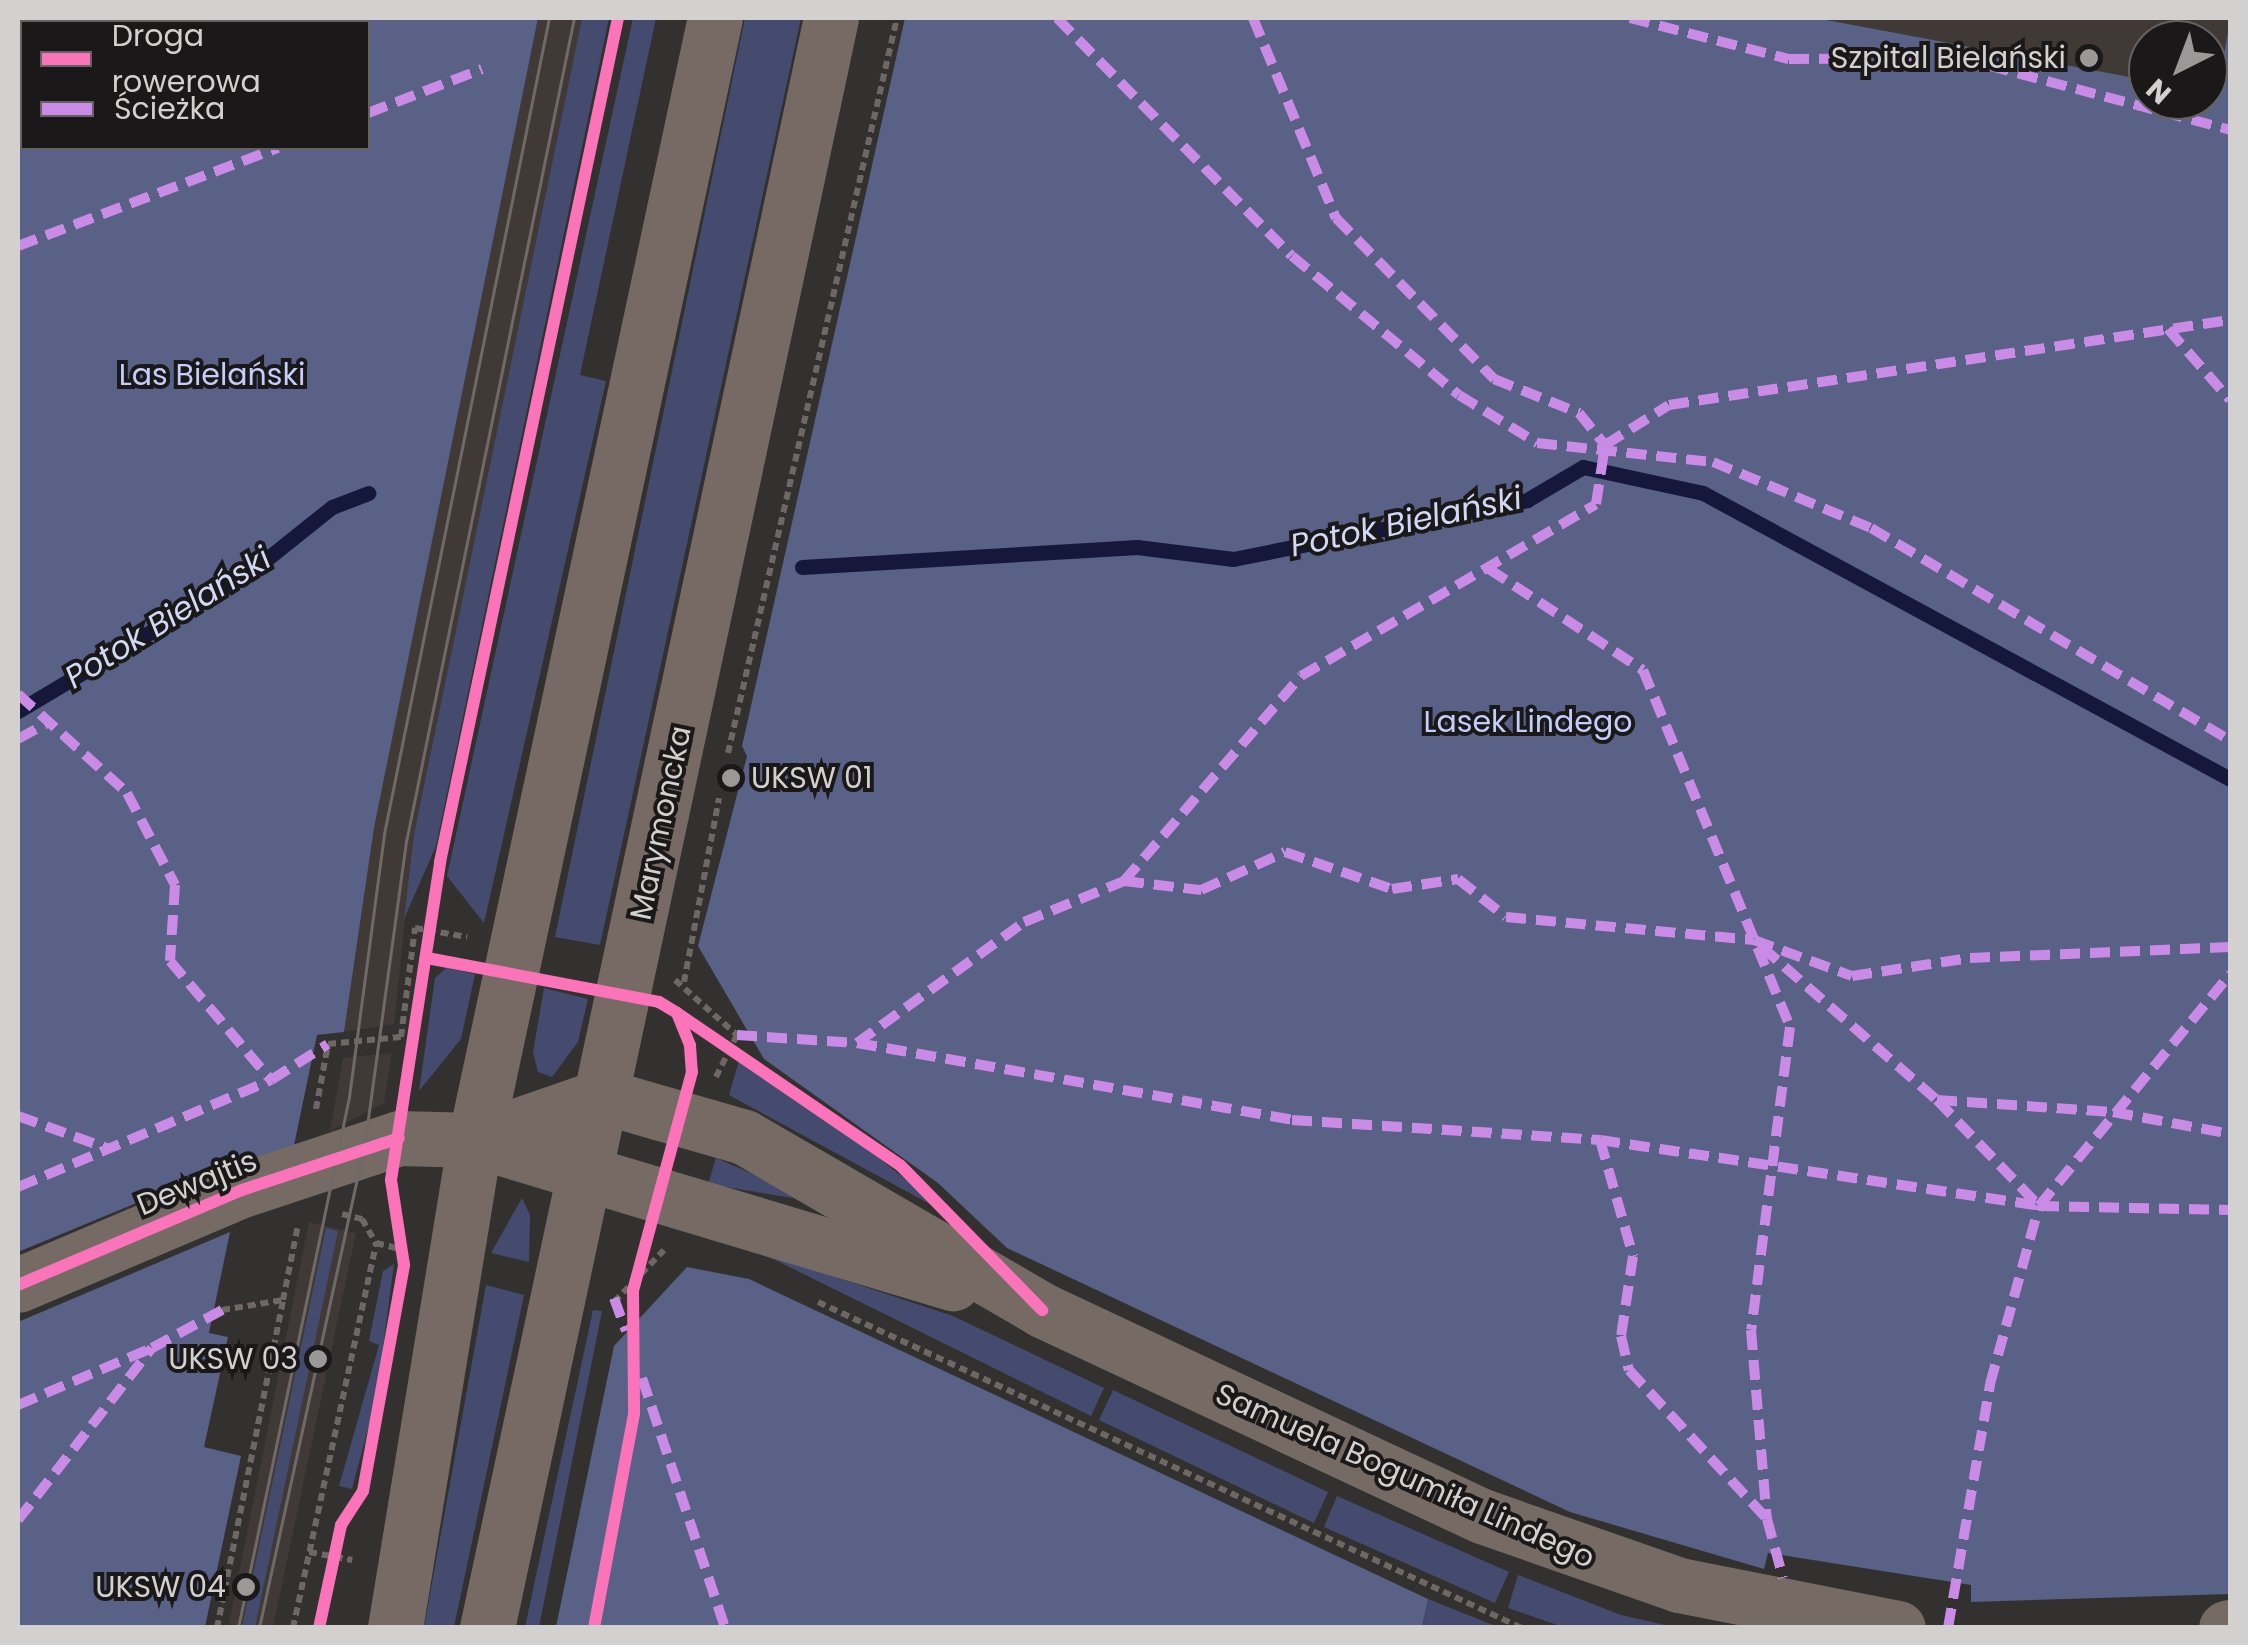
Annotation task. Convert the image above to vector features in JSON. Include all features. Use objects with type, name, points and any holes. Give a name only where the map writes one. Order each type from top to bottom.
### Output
[{"type":"main road","points":[[395,1628],[475,1140],[715,18]]},
{"type":"main road","name":"Marymoncka","points":[[487,1628],[830,18]]},
{"type":"street","points":[[475,1140],[602,1096]]},
{"type":"street","name":"Samuela Bogumiła Lindego","points":[[602,1096],[744,1137],[1042,1310],[1570,1551],[1728,1597],[1878,1626]]},
{"type":"street","name":"Dewajtis","points":[[18,1285],[306,1168],[399,1138],[475,1140]]},
{"type":"street","name":"Samuela Bogumiła Lindego","points":[[475,1140],[1042,1310]]},
{"type":"path","points":[[724,768],[736,746],[897,18]]},
{"type":"path","points":[[692,1120],[738,1035],[684,982],[723,807],[720,781]]},
{"type":"path","points":[[413,1057],[430,930]]},
{"type":"path","points":[[702,1031],[744,1060]]},
{"type":"path","points":[[328,1044],[402,1036]]},
{"type":"path","points":[[692,1120],[692,1072],[728,1048]]},
{"type":"path","points":[[217,1628],[306,1168]]},
{"type":"path","points":[[631,1306],[637,1276],[672,1198]]},
{"type":"path","points":[[610,1317],[614,1298],[674,1240],[672,1198]]},
{"type":"path","points":[[362,1219],[376,1243]]},
{"type":"path","points":[[398,1233],[404,1265]]},
{"type":"path","points":[[805,1296],[1522,1628]]},
{"type":"path","points":[[222,1310],[283,1300]]},
{"type":"path","points":[[330,1574],[338,1540]]},
{"type":"path","points":[[309,1552],[356,1560],[352,1576]]},
{"type":"shaded area","points":[[538,18],[582,18],[414,834],[394,1024],[344,1032],[374,828]]},
{"type":"shaded area","points":[[582,18],[609,18],[436,846],[404,919],[414,834]]},
{"type":"shaded area","points":[[633,18],[656,18],[580,375],[606,381],[484,923],[447,876]]},
{"type":"shaded area","points":[[745,18],[801,18],[600,945],[555,937]]},
{"type":"shaded area","name":"Szpital Bielański","points":[[1816,18],[2230,18],[2230,102],[2228,20],[2128,20],[2128,78]]},
{"type":"shaded area","points":[[446,968],[475,974],[461,1039],[419,1091],[435,978]]},
{"type":"shaded area","points":[[544,988],[588,999],[578,1042],[552,1077],[538,1072],[533,1052]]},
{"type":"shaded area","points":[[392,1053],[384,1103],[330,1131],[343,1058]]},
{"type":"shaded area","points":[[739,1061],[861,1144],[952,1216],[729,1095]]},
{"type":"shaded area","points":[[716,1158],[787,1189],[793,1198],[708,1184]]},
{"type":"shaded area","points":[[522,1198],[530,1215],[529,1262],[491,1253]]},
{"type":"shaded area","points":[[309,1222],[356,1233],[273,1627],[228,1628]]},
{"type":"shaded area","points":[[326,1228],[338,1231],[255,1627],[242,1627]]},
{"type":"shaded area","points":[[757,1251],[953,1316],[1104,1388],[1091,1416]]},
{"type":"shaded area","points":[[394,1264],[376,1399],[352,1489],[339,1486],[379,1345],[369,1341],[383,1271]]},
{"type":"shaded area","points":[[486,1285],[524,1295],[454,1627],[424,1627]]},
{"type":"shaded area","points":[[593,1310],[602,1311],[539,1627],[525,1627]]},
{"type":"shaded area","points":[[1113,1390],[1328,1492],[1314,1523],[1099,1420]]},
{"type":"shaded area","points":[[1337,1496],[1509,1572],[1495,1603],[1324,1527]]},
{"type":"shaded area","points":[[1518,1575],[1621,1615],[1674,1627],[1563,1627],[1508,1608]]},
{"type":"shaded area","points":[[1428,1599],[1498,1627],[1422,1628]]},
{"type":"green space","name":"Las Bielański","points":[[18,18],[538,18],[374,828],[344,1032],[317,1035],[293,1150],[204,1175],[18,1252]]},
{"type":"green space","name":"Lasek Lindego","points":[[905,18],[1816,18],[2128,77],[2128,120],[2228,120],[2230,21],[2230,1594],[1971,1602],[1971,1585],[1768,1553],[1764,1569],[1570,1512],[1007,1248],[938,1183],[764,1059],[698,946],[747,756],[742,746]]},
{"type":"green space","points":[[230,1232],[209,1333],[228,1337],[204,1447],[241,1456],[205,1627],[18,1627],[18,1322]]},
{"type":"green space","points":[[687,1267],[749,1279],[1428,1599],[1422,1627],[556,1627],[614,1346]]},
{"type":"waterway","name":"Potok Bielański","points":[[802,567],[1137,547],[1233,559],[1527,500],[1583,467],[1703,493],[2230,779]]},
{"type":"waterway","name":"Potok Bielański","points":[[18,711],[248,574],[332,507],[368,493]]},
{"type":"tram line","points":[[238,1628],[349,1097],[384,834],[549,18]]},
{"type":"tram line","points":[[259,1628],[364,1148],[406,842],[574,18]]},
{"type":"marked path","points":[[1057,18],[1292,256],[1459,395],[1537,443],[1713,462],[1871,528],[2230,740]]},
{"type":"marked path","points":[[1253,18],[1336,218],[1494,379],[1579,413],[1605,445]]},
{"type":"marked path","points":[[1630,18],[1789,59],[1960,58],[2230,130]]},
{"type":"marked path","points":[[370,112],[482,69]]},
{"type":"marked path","points":[[18,246],[273,150]]},
{"type":"marked path","points":[[857,1043],[1024,922],[1124,881],[1301,676],[1596,504],[1605,445],[1669,405],[2230,320]]},
{"type":"marked path","points":[[2168,329],[2230,400]]},
{"type":"marked path","points":[[1489,569],[1643,670],[1790,1027],[1751,1330],[1767,1519]]},
{"type":"marked path","points":[[18,694],[127,793],[175,885],[170,961],[271,1080]]},
{"type":"marked path","points":[[18,739],[50,721]]},
{"type":"marked path","points":[[1124,881],[1201,890],[1285,852],[1392,889],[1458,879],[1506,917],[1754,940],[1852,976],[1970,958],[2230,947]]},
{"type":"marked path","points":[[1762,947],[1937,1100],[2039,1206]]},
{"type":"marked path","points":[[1948,1628],[1990,1384],[2039,1206],[2230,974]]},
{"type":"marked path","points":[[737,1035],[857,1043],[1292,1120],[1600,1140],[2039,1206],[2230,1210]]},
{"type":"marked path","points":[[18,1187],[271,1080],[328,1044]]},
{"type":"marked path","points":[[1937,1100],[2113,1112],[2230,1134]]},
{"type":"marked path","points":[[18,1116],[109,1149]]},
{"type":"marked path","points":[[1600,1140],[1633,1256],[1621,1336],[1629,1370],[1767,1519],[1783,1578]]},
{"type":"marked path","points":[[614,1298],[626,1331]]},
{"type":"marked path","points":[[18,1520],[152,1348],[222,1310]]},
{"type":"marked path","points":[[18,1405],[147,1350]]},
{"type":"marked path","points":[[642,1378],[725,1628]]},
{"type":"cycle path","points":[[319,1628],[341,1525],[363,1491],[404,1265],[391,1180],[440,862],[618,18]]},
{"type":"cycle path","points":[[427,958],[659,1002],[677,1013],[690,1046],[692,1072],[633,1291],[634,1414],[594,1628]]},
{"type":"cycle path","points":[[677,1013],[901,1166],[1042,1310]]},
{"type":"cycle path","points":[[18,1285],[242,1190],[399,1138]]},
{"type":"place","name":"Szpital Bielański","points":[[2089,58]]},
{"type":"place","name":"UKSW 01","points":[[731,778]]},
{"type":"place","name":"UKSW 03","points":[[318,1359]]},
{"type":"place","name":"UKSW 04","points":[[246,1587]]}]
